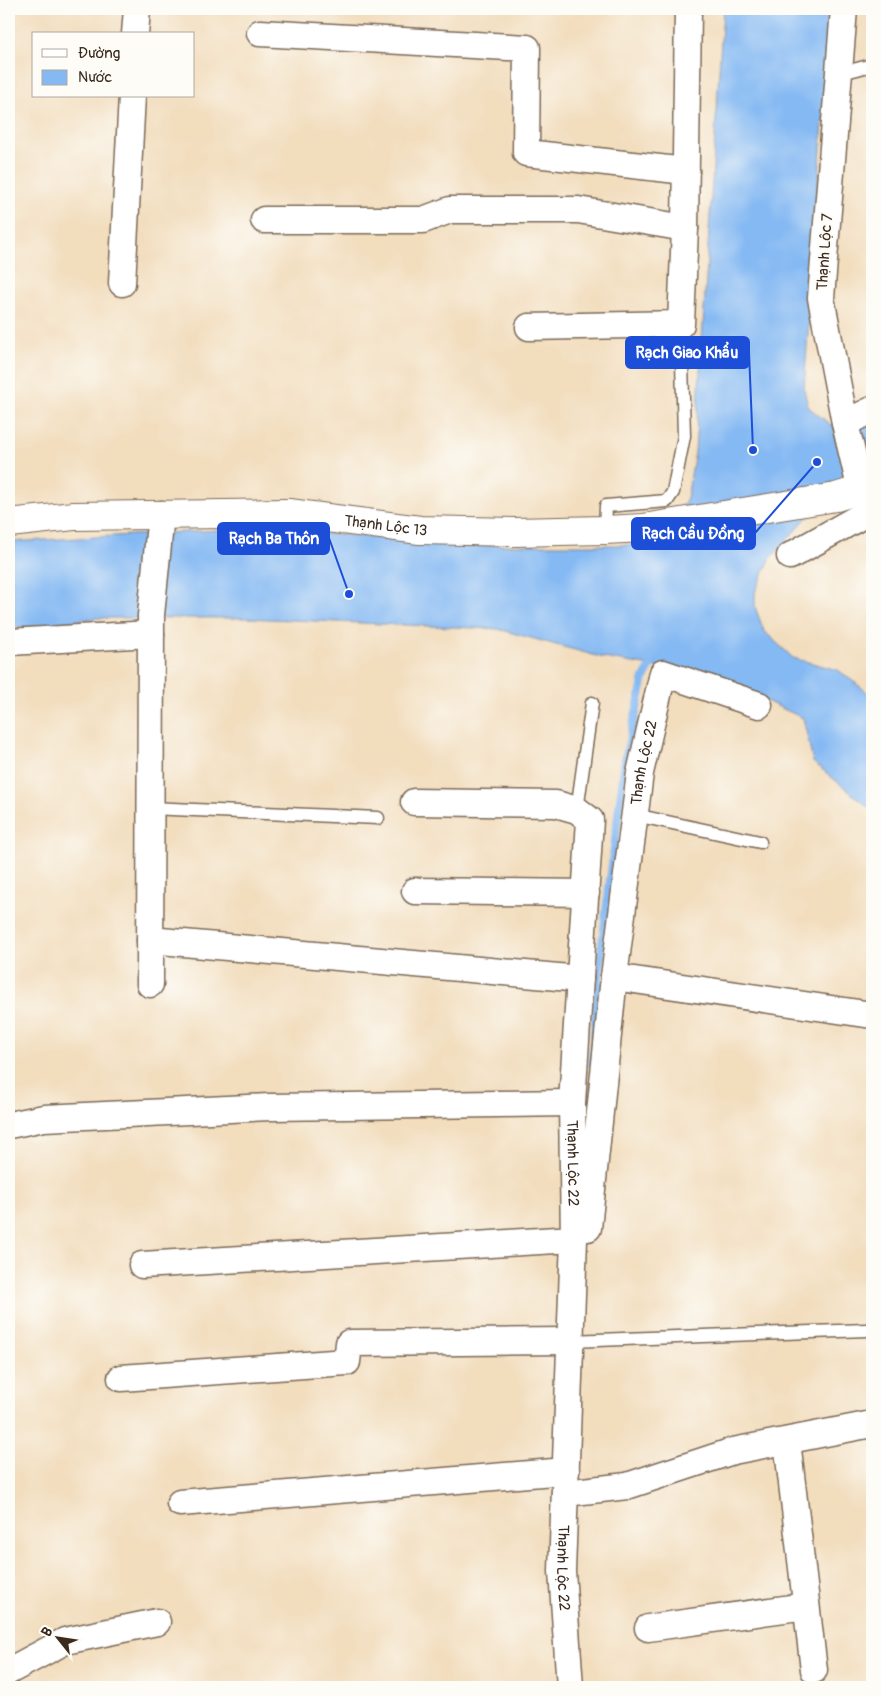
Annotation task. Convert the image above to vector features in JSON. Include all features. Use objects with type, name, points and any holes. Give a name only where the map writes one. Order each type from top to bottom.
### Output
[{"type":"street","points":[[136,32],[137,9]]},
{"type":"street","points":[[529,327],[681,324],[685,228],[688,9]]},
{"type":"street","name":"Thạnh Lộc 7","points":[[844,9],[821,298],[860,496]]},
{"type":"street","points":[[260,32],[526,48],[526,153],[686,171]]},
{"type":"street","points":[[122,283],[132,98]]},
{"type":"street","points":[[264,220],[423,220],[450,210],[578,210],[685,228]]},
{"type":"street","points":[[845,423],[872,410]]},
{"type":"street","points":[[790,556],[860,496]]},
{"type":"street","name":"Thạnh Lộc 13","points":[[9,523],[74,516],[161,520],[289,513],[420,530],[514,532],[605,530],[643,528],[860,496]]},
{"type":"street","points":[[150,984],[151,624],[161,520]]},
{"type":"street","points":[[9,642],[151,624]]},
{"type":"street","name":"Thạnh Lộc 22","points":[[575,1341],[586,1326],[589,1221],[614,977],[640,773],[663,673],[759,704]]},
{"type":"street","points":[[414,802],[556,804],[577,810]]},
{"type":"street","name":"Thạnh Lộc 22","points":[[570,1687],[562,1571],[565,1482],[575,1341],[572,1104],[590,820],[577,810]]},
{"type":"street","points":[[415,891],[586,893]]},
{"type":"street","points":[[150,940],[580,979]]},
{"type":"street","points":[[614,977],[872,1016]]},
{"type":"street","points":[[9,1124],[44,1118],[270,1107],[572,1104]]},
{"type":"street","points":[[142,1265],[574,1239]]},
{"type":"street","points":[[120,1378],[347,1362],[348,1343],[575,1341]]},
{"type":"street","points":[[180,1503],[565,1482],[628,1486],[733,1451],[872,1424]]},
{"type":"street","points":[[787,1441],[814,1670]]},
{"type":"street","points":[[648,1628],[806,1606]]},
{"type":"street","points":[[9,1671],[65,1641],[157,1622]]},
{"type":"lane","points":[[838,74],[872,65]]},
{"type":"lane","points":[[605,530],[606,506],[667,501],[673,492],[684,436],[681,324]]},
{"type":"lane","points":[[577,810],[592,703]]},
{"type":"lane","points":[[150,808],[378,818]]},
{"type":"lane","points":[[635,816],[760,842]]},
{"type":"lane","points":[[575,1341],[867,1330]]},
{"type":"water","points":[[723,9],[831,9],[804,389],[808,407],[843,434],[847,466],[842,478],[770,559],[755,592],[755,607],[764,631],[793,658],[838,670],[872,697],[872,810],[813,762],[803,718],[714,677],[604,658],[498,629],[245,618],[96,618],[28,628],[9,627],[9,542],[254,528],[475,545],[645,545],[668,533],[687,498],[695,452]]},
{"type":"water","points":[[872,420],[872,470],[866,473],[855,428]]},
{"type":"waterway","points":[[592,1064],[601,953],[625,760],[644,678],[656,657]]},
{"type":"place","name":"Rạch Giao Khẩu","points":[[753,450]]},
{"type":"place","name":"Rạch Cầu Đồng","points":[[817,462]]},
{"type":"place","name":"Rạch Ba Thôn","points":[[349,594]]}]
